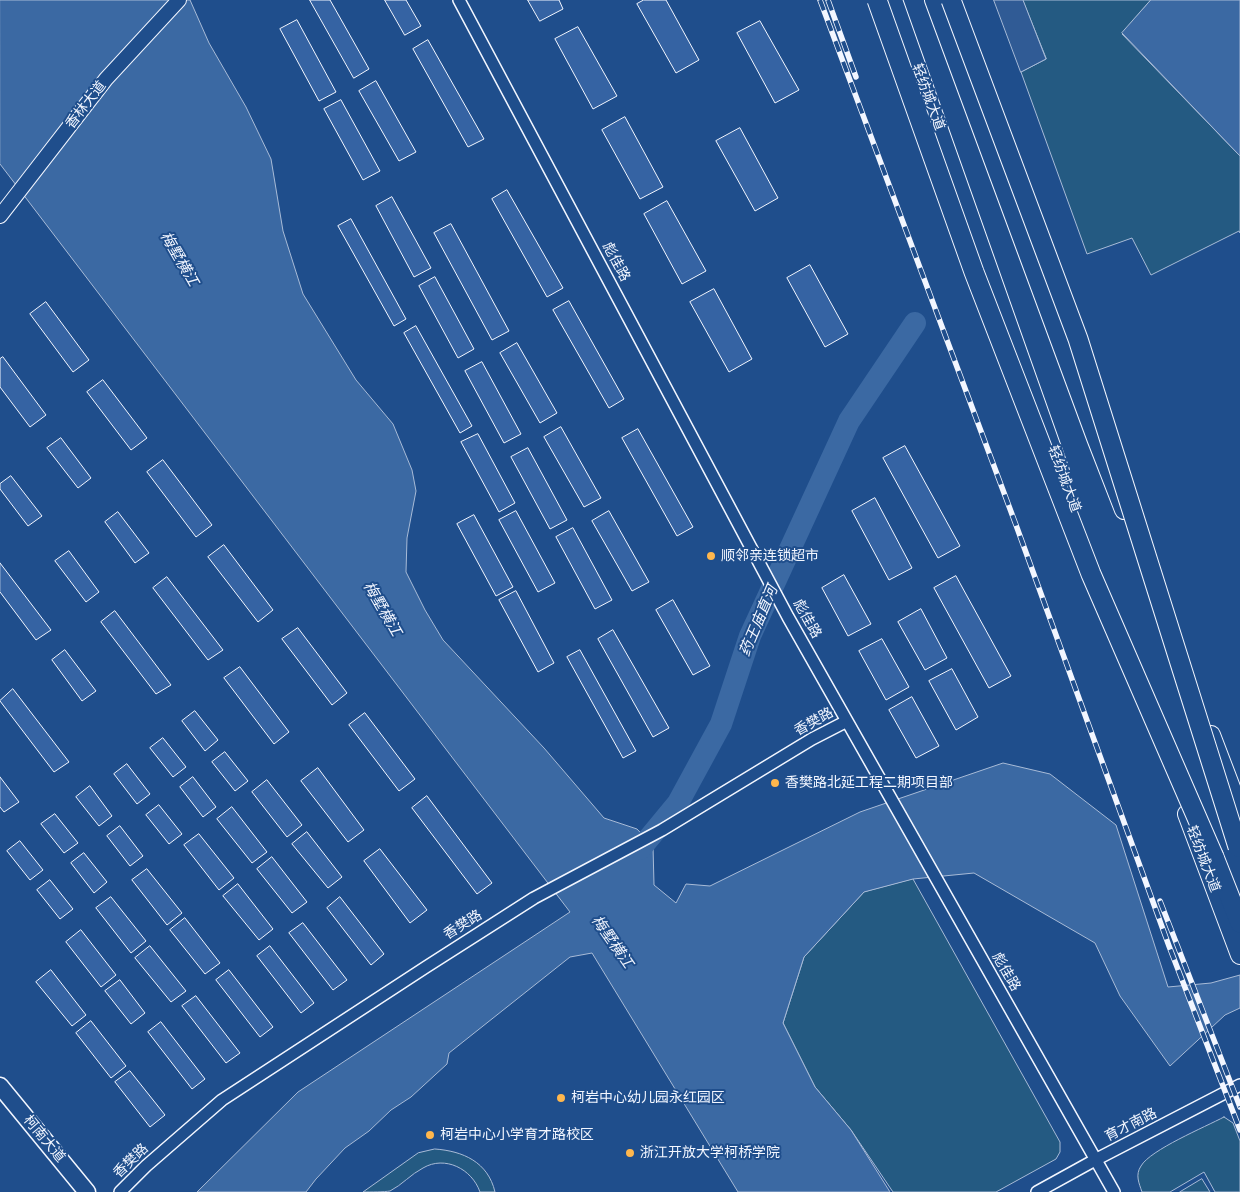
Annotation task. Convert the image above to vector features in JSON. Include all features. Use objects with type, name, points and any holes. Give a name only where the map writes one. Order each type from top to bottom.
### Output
[{"type":"highway","points":[[877,0],[974,272],[1088,565],[1214,857],[1240,923]]},
{"type":"highway","points":[[951,0],[1078,339],[1239,849]]},
{"type":"main road","name":"轻纺城大道","points":[[893,0],[1058,464],[1240,955]]},
{"type":"main road","points":[[934,0],[1096,438],[1240,811]]},
{"type":"main road","name":"柯南大道","points":[[0,1086],[88,1192]]},
{"type":"street","name":"香林大道","points":[[2,213],[106,79],[179,0]]},
{"type":"street","name":"彪佳路","points":[[459,0],[780,601],[1114,1192]]},
{"type":"street","name":"香樊路","points":[[120,1192],[146,1166],[222,1100],[426,967],[534,898],[662,830],[812,739],[847,721]]},
{"type":"street","name":"育才南路","points":[[1037,1192],[1240,1085]]},
{"type":"shaded area","points":[[994,0],[1023,0],[1046,59],[1021,72]]},
{"type":"shaded area","points":[[1023,0],[1151,0],[1122,34],[1240,156],[1240,233],[1239,231],[1151,275],[1132,238],[1087,254],[1021,72],[1046,59]]},
{"type":"shaded area","points":[[913,879],[1060,1142],[1060,1152],[1056,1159],[996,1192],[893,1192],[851,1130],[815,1087],[783,1023],[804,957],[864,892]]},
{"type":"shaded area","points":[[1224,1117],[1233,1123],[1240,1141],[1240,1192],[1215,1192],[1204,1172],[1170,1192],[1142,1192],[1138,1173],[1146,1160],[1166,1146]]},
{"type":"shaded area","points":[[435,1149],[455,1152],[473,1160],[487,1173],[495,1192],[480,1192],[471,1177],[464,1171],[457,1166],[440,1163],[431,1164],[414,1173],[390,1191],[363,1192],[418,1153]]},
{"type":"shaded area","points":[[1202,1179],[1210,1192],[1180,1192]]},
{"type":"water","name":"梅墅横江","points":[[0,0],[190,0],[209,43],[246,107],[271,159],[283,231],[303,294],[356,380],[393,424],[412,470],[416,491],[407,538],[406,572],[425,610],[443,640],[544,748],[604,818],[637,829],[653,846],[654,885],[676,903],[686,884],[710,886],[860,812],[1003,763],[1050,774],[1116,825],[1168,987],[1211,983],[1240,975],[1240,1008],[1225,1015],[1170,1066],[1120,996],[1095,943],[974,873],[913,879],[864,892],[804,957],[783,1023],[815,1087],[851,1130],[890,1192],[738,1192],[592,953],[570,957],[449,1053],[447,1064],[411,1097],[391,1110],[369,1131],[345,1148],[306,1192],[197,1192],[298,1092],[570,912],[0,164]]},
{"type":"water","points":[[1151,0],[1240,0],[1240,156],[1122,33]]},
{"type":"building","points":[[310,0],[330,0],[369,69],[354,78]]},
{"type":"building","points":[[385,0],[406,0],[421,26],[405,35]]},
{"type":"building","points":[[528,0],[559,0],[563,9],[540,21]]},
{"type":"building","points":[[644,0],[666,0],[699,60],[676,73],[637,4]]},
{"type":"building","points":[[297,20],[336,92],[319,101],[280,29]]},
{"type":"building","points":[[760,21],[799,90],[775,103],[737,33]]},
{"type":"building","points":[[578,27],[617,96],[593,109],[555,39]]},
{"type":"building","points":[[428,40],[484,139],[468,147],[413,49]]},
{"type":"building","points":[[376,81],[416,152],[399,161],[359,91]]},
{"type":"building","points":[[341,100],[380,171],[363,180],[324,109]]},
{"type":"building","points":[[625,117],[663,187],[640,199],[602,130]]},
{"type":"building","points":[[740,128],[778,198],[755,211],[716,141]]},
{"type":"building","points":[[507,190],[563,288],[547,297],[492,199]]},
{"type":"building","points":[[392,197],[431,268],[414,277],[376,206]]},
{"type":"building","points":[[667,201],[706,271],[682,284],[644,214]]},
{"type":"building","points":[[351,219],[406,319],[394,326],[338,226]]},
{"type":"building","points":[[451,224],[509,331],[492,340],[434,233]]},
{"type":"building","points":[[810,265],[848,334],[825,347],[787,278]]},
{"type":"building","points":[[435,277],[474,349],[458,358],[419,286]]},
{"type":"building","points":[[714,289],[752,359],[729,372],[690,302]]},
{"type":"building","points":[[569,301],[624,399],[609,408],[553,310]]},
{"type":"building","points":[[46,302],[89,360],[73,372],[30,314]]},
{"type":"building","points":[[416,326],[472,426],[460,433],[404,333]]},
{"type":"building","points":[[517,343],[557,413],[540,423],[500,353]]},
{"type":"building","points":[[3,357],[46,415],[30,427],[0,387],[0,359]]},
{"type":"building","points":[[482,362],[521,434],[504,443],[465,371]]},
{"type":"building","points":[[103,380],[147,438],[131,450],[87,392]]},
{"type":"building","points":[[561,427],[601,498],[584,507],[544,437]]},
{"type":"building","points":[[638,429],[693,527],[677,536],[622,438]]},
{"type":"building","points":[[478,434],[515,503],[499,512],[461,442]]},
{"type":"building","points":[[61,438],[91,478],[78,488],[47,448]]},
{"type":"building","points":[[905,446],[960,546],[938,558],[883,458]]},
{"type":"building","points":[[528,448],[567,520],[550,529],[511,457]]},
{"type":"building","points":[[163,460],[212,525],[196,537],[147,472]]},
{"type":"building","points":[[11,476],[42,516],[28,526],[0,489],[0,484]]},
{"type":"building","points":[[875,498],[912,568],[889,580],[852,511]]},
{"type":"building","points":[[516,511],[555,583],[538,592],[499,520]]},
{"type":"building","points":[[609,511],[649,582],[632,591],[592,521]]},
{"type":"building","points":[[118,512],[149,553],[135,563],[105,522]]},
{"type":"building","points":[[474,515],[513,587],[496,596],[457,524]]},
{"type":"building","points":[[573,528],[612,600],[595,609],[556,537]]},
{"type":"building","points":[[224,545],[273,610],[258,622],[208,557]]},
{"type":"building","points":[[69,551],[99,592],[86,602],[55,561]]},
{"type":"building","points":[[0,563],[51,630],[36,640],[0,592]]},
{"type":"building","points":[[844,575],[871,624],[848,636],[822,588]]},
{"type":"building","points":[[956,576],[1011,676],[989,688],[934,588]]},
{"type":"building","points":[[167,577],[223,650],[208,660],[153,588]]},
{"type":"building","points":[[516,591],[554,663],[538,672],[499,600]]},
{"type":"building","points":[[673,600],[710,666],[693,675],[656,610]]},
{"type":"building","points":[[921,609],[947,658],[925,670],[898,622]]},
{"type":"building","points":[[115,611],[171,685],[156,694],[101,622]]},
{"type":"building","points":[[298,628],[347,693],[332,705],[282,639]]},
{"type":"building","points":[[613,630],[669,728],[653,737],[598,639]]},
{"type":"building","points":[[882,639],[909,687],[886,700],[859,651]]},
{"type":"building","points":[[65,650],[96,691],[82,701],[52,660]]},
{"type":"building","points":[[580,650],[636,751],[623,758],[567,657]]},
{"type":"building","points":[[240,667],[289,732],[274,744],[224,678]]},
{"type":"building","points":[[952,669],[978,717],[956,730],[929,681]]},
{"type":"building","points":[[13,689],[69,762],[54,772],[0,701]]},
{"type":"building","points":[[912,697],[939,746],[916,758],[889,710]]},
{"type":"building","points":[[195,711],[218,740],[205,751],[182,721]]},
{"type":"building","points":[[365,713],[415,779],[399,791],[349,725]]},
{"type":"building","points":[[163,738],[186,767],[173,777],[150,748]]},
{"type":"building","points":[[225,752],[248,781],[235,791],[212,762]]},
{"type":"building","points":[[127,764],[150,794],[137,804],[114,774]]},
{"type":"building","points":[[318,768],[364,830],[348,842],[301,781]]},
{"type":"building","points":[[0,777],[19,802],[4,812],[0,807]]},
{"type":"building","points":[[193,777],[216,807],[203,817],[180,787]]},
{"type":"building","points":[[267,780],[302,825],[287,837],[252,792]]},
{"type":"building","points":[[90,786],[112,816],[99,826],[76,797]]},
{"type":"building","points":[[427,796],[492,883],[477,894],[412,808]]},
{"type":"building","points":[[159,805],[182,834],[169,844],[146,815]]},
{"type":"building","points":[[232,807],[267,852],[252,863],[217,819]]},
{"type":"building","points":[[55,814],[78,843],[64,853],[41,824]]},
{"type":"building","points":[[120,826],[143,856],[130,866],[107,836]]},
{"type":"building","points":[[307,832],[342,877],[328,888],[292,844]]},
{"type":"building","points":[[199,834],[234,878],[219,890],[184,845]]},
{"type":"building","points":[[20,841],[43,870],[30,880],[7,851]]},
{"type":"building","points":[[380,849],[427,910],[410,923],[364,861]]},
{"type":"building","points":[[84,853],[107,882],[94,893],[71,863]]},
{"type":"building","points":[[272,857],[307,902],[292,913],[257,869]]},
{"type":"building","points":[[147,869],[182,913],[167,925],[132,880]]},
{"type":"building","points":[[50,880],[73,909],[60,919],[37,890]]},
{"type":"building","points":[[238,884],[273,929],[259,940],[223,896]]},
{"type":"building","points":[[111,897],[146,941],[131,953],[96,908]]},
{"type":"building","points":[[340,897],[384,954],[371,965],[327,908]]},
{"type":"building","points":[[185,918],[220,963],[205,974],[170,930]]},
{"type":"building","points":[[303,923],[347,980],[333,990],[289,933]]},
{"type":"building","points":[[81,930],[116,975],[101,987],[66,942]]},
{"type":"building","points":[[150,946],[186,991],[171,1002],[135,958]]},
{"type":"building","points":[[270,946],[314,1003],[301,1013],[257,956]]},
{"type":"building","points":[[51,970],[86,1015],[72,1026],[36,982]]},
{"type":"building","points":[[229,970],[273,1027],[260,1037],[216,980]]},
{"type":"building","points":[[120,980],[145,1013],[131,1024],[105,991]]},
{"type":"building","points":[[196,996],[240,1053],[226,1063],[182,1006]]},
{"type":"building","points":[[91,1021],[126,1066],[111,1078],[76,1033]]},
{"type":"building","points":[[161,1022],[205,1079],[192,1089],[148,1032]]},
{"type":"building","points":[[130,1071],[165,1115],[150,1127],[115,1082]]},
{"type":"waterway","name":"药王庙直河","points":[[640,849],[678,803],[721,724],[750,636],[849,421],[915,323]]},
{"type":"railway","points":[[820,0],[1016,525],[1169,946],[1240,1130]]},
{"type":"railway","points":[[828,0],[856,77]]},
{"type":"railway","points":[[1160,901],[1240,1107]]},
{"type":"place","name":"顺邻亲连锁超市","points":[[711,556]]},
{"type":"place","name":"香樊路北延工程二期项目部","points":[[775,783]]},
{"type":"place","name":"柯岩中心幼儿园永红园区","points":[[561,1098]]},
{"type":"place","name":"柯岩中心小学育才路校区","points":[[430,1135]]},
{"type":"place","name":"浙江开放大学柯桥学院","points":[[630,1153]]}]
